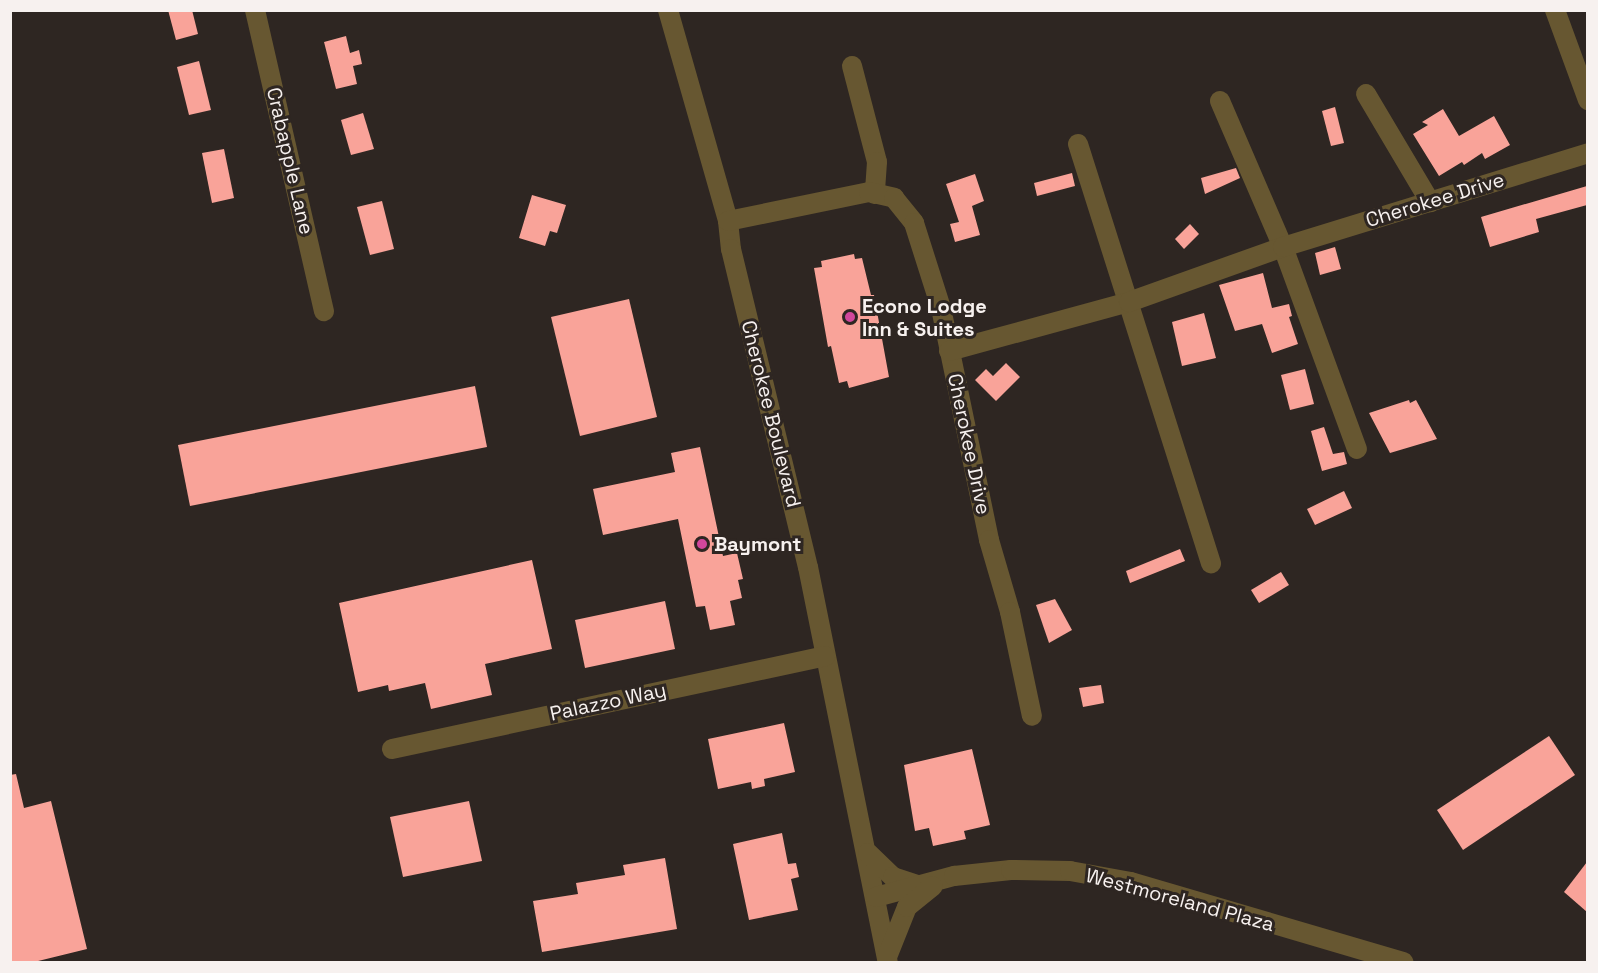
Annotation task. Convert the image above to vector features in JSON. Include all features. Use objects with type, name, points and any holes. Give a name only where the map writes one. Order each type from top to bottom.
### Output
[{"type":"street","name":"Crabapple Lane","points":[[255,10],[324,311]]},
{"type":"street","name":"Cherokee Boulevard","points":[[668,10],[728,221],[731,249],[808,567],[888,960]]},
{"type":"street","points":[[1555,10],[1587,100]]},
{"type":"street","points":[[728,221],[875,194],[878,162],[852,66]]},
{"type":"street","points":[[1366,94],[1430,202]]},
{"type":"street","points":[[1220,100],[1283,247],[1357,449]]},
{"type":"street","points":[[1078,144],[1211,563]]},
{"type":"street","name":"Cherokee Drive","points":[[949,351],[1128,303],[1283,247],[1587,153]]},
{"type":"street","name":"Cherokee Drive","points":[[875,194],[894,198],[914,223],[929,263],[1032,716]]},
{"type":"street","name":"Palazzo Way","points":[[392,749],[825,656]]},
{"type":"street","points":[[867,853],[893,877],[920,886]]},
{"type":"street","name":"Westmoreland Plaza","points":[[876,897],[954,876],[1011,870],[1070,871],[1131,882],[1402,963]]},
{"type":"street","name":"Westmoreland Plaza","points":[[888,960],[907,907],[926,890],[954,876]]},
{"type":"building","points":[[168,10],[192,10],[198,34],[176,40]]},
{"type":"building","points":[[346,36],[350,53],[359,50],[362,64],[353,66],[357,84],[336,89],[324,42]]},
{"type":"building","points":[[199,61],[211,110],[189,115],[177,67]]},
{"type":"building","points":[[1335,107],[1344,143],[1331,146],[1322,111]]},
{"type":"building","points":[[1443,109],[1459,136],[1494,116],[1510,145],[1485,159],[1482,153],[1464,165],[1462,162],[1439,176],[1413,134],[1428,125],[1422,122]]},
{"type":"building","points":[[363,113],[374,149],[351,155],[341,120]]},
{"type":"building","points":[[224,149],[234,198],[212,203],[202,153]]},
{"type":"building","points":[[1236,168],[1240,178],[1205,194],[1201,178]]},
{"type":"building","points":[[1072,173],[1075,186],[1037,196],[1034,183]]},
{"type":"building","points":[[975,174],[984,201],[972,206],[980,235],[955,242],[950,224],[959,222],[946,184]]},
{"type":"building","points":[[1587,186],[1587,205],[1536,219],[1539,232],[1490,247],[1481,217]]},
{"type":"building","points":[[532,195],[566,205],[557,233],[550,231],[545,246],[519,238]]},
{"type":"building","points":[[382,201],[394,249],[370,255],[357,207]]},
{"type":"building","points":[[1190,224],[1199,234],[1184,249],[1175,239]]},
{"type":"building","points":[[1335,247],[1341,269],[1320,275],[1315,253]]},
{"type":"building","name":"Econo Lodge Inn & Suites","points":[[854,254],[855,259],[862,258],[871,295],[874,295],[889,377],[849,388],[847,381],[839,383],[831,346],[828,347],[814,268],[822,267],[821,261]]},
{"type":"building","points":[[1263,273],[1272,308],[1289,304],[1292,316],[1289,317],[1298,344],[1272,353],[1262,324],[1235,331],[1219,285]]},
{"type":"building","points":[[629,299],[657,417],[580,436],[551,317]]},
{"type":"building","points":[[1204,313],[1216,358],[1182,366],[1172,322]]},
{"type":"building","points":[[1006,363],[1020,377],[996,401],[975,380],[986,369],[993,376]]},
{"type":"building","points":[[1305,369],[1314,404],[1290,410],[1281,375]]},
{"type":"building","points":[[475,386],[487,447],[190,506],[178,445]]},
{"type":"building","points":[[1409,400],[1410,403],[1416,400],[1437,439],[1390,453],[1369,413]]},
{"type":"building","points":[[1324,427],[1333,454],[1344,452],[1347,464],[1322,471],[1311,431]]},
{"type":"building","name":"Baymont","points":[[700,447],[723,556],[737,553],[743,579],[738,580],[742,598],[730,601],[735,625],[710,630],[705,606],[696,607],[678,519],[603,535],[593,489],[675,472],[671,453]]},
{"type":"building","points":[[1344,491],[1352,508],[1315,525],[1307,509]]},
{"type":"building","points":[[1180,549],[1185,561],[1130,583],[1126,571]]},
{"type":"building","points":[[532,560],[552,649],[485,664],[492,695],[431,709],[425,683],[389,691],[388,685],[358,692],[339,603]]},
{"type":"building","points":[[1281,572],[1289,585],[1259,603],[1251,590]]},
{"type":"building","points":[[1055,599],[1072,630],[1049,643],[1036,605]]},
{"type":"building","points":[[665,601],[675,649],[585,668],[575,620]]},
{"type":"building","points":[[1101,685],[1104,703],[1083,707],[1079,688]]},
{"type":"building","points":[[784,723],[795,772],[764,779],[765,786],[752,789],[751,782],[718,789],[708,739]]},
{"type":"building","points":[[1549,736],[1575,775],[1463,850],[1437,810]]},
{"type":"building","points":[[972,749],[990,825],[964,831],[966,839],[933,846],[929,828],[915,831],[904,765]]},
{"type":"building","points":[[16,774],[24,808],[51,801],[87,949],[30,963],[10,963],[10,775]]},
{"type":"building","points":[[469,801],[482,861],[403,877],[390,817]]},
{"type":"building","points":[[782,833],[788,864],[796,863],[799,877],[791,879],[798,910],[749,920],[733,844]]},
{"type":"building","points":[[665,858],[677,929],[542,952],[533,901],[578,894],[576,883],[625,875],[623,865]]},
{"type":"building","points":[[1587,862],[1587,912],[1564,892]]},
{"type":"place","name":"Econo Lodge Inn & Suites","points":[[850,317]]},
{"type":"place","name":"Baymont","points":[[702,544]]}]
